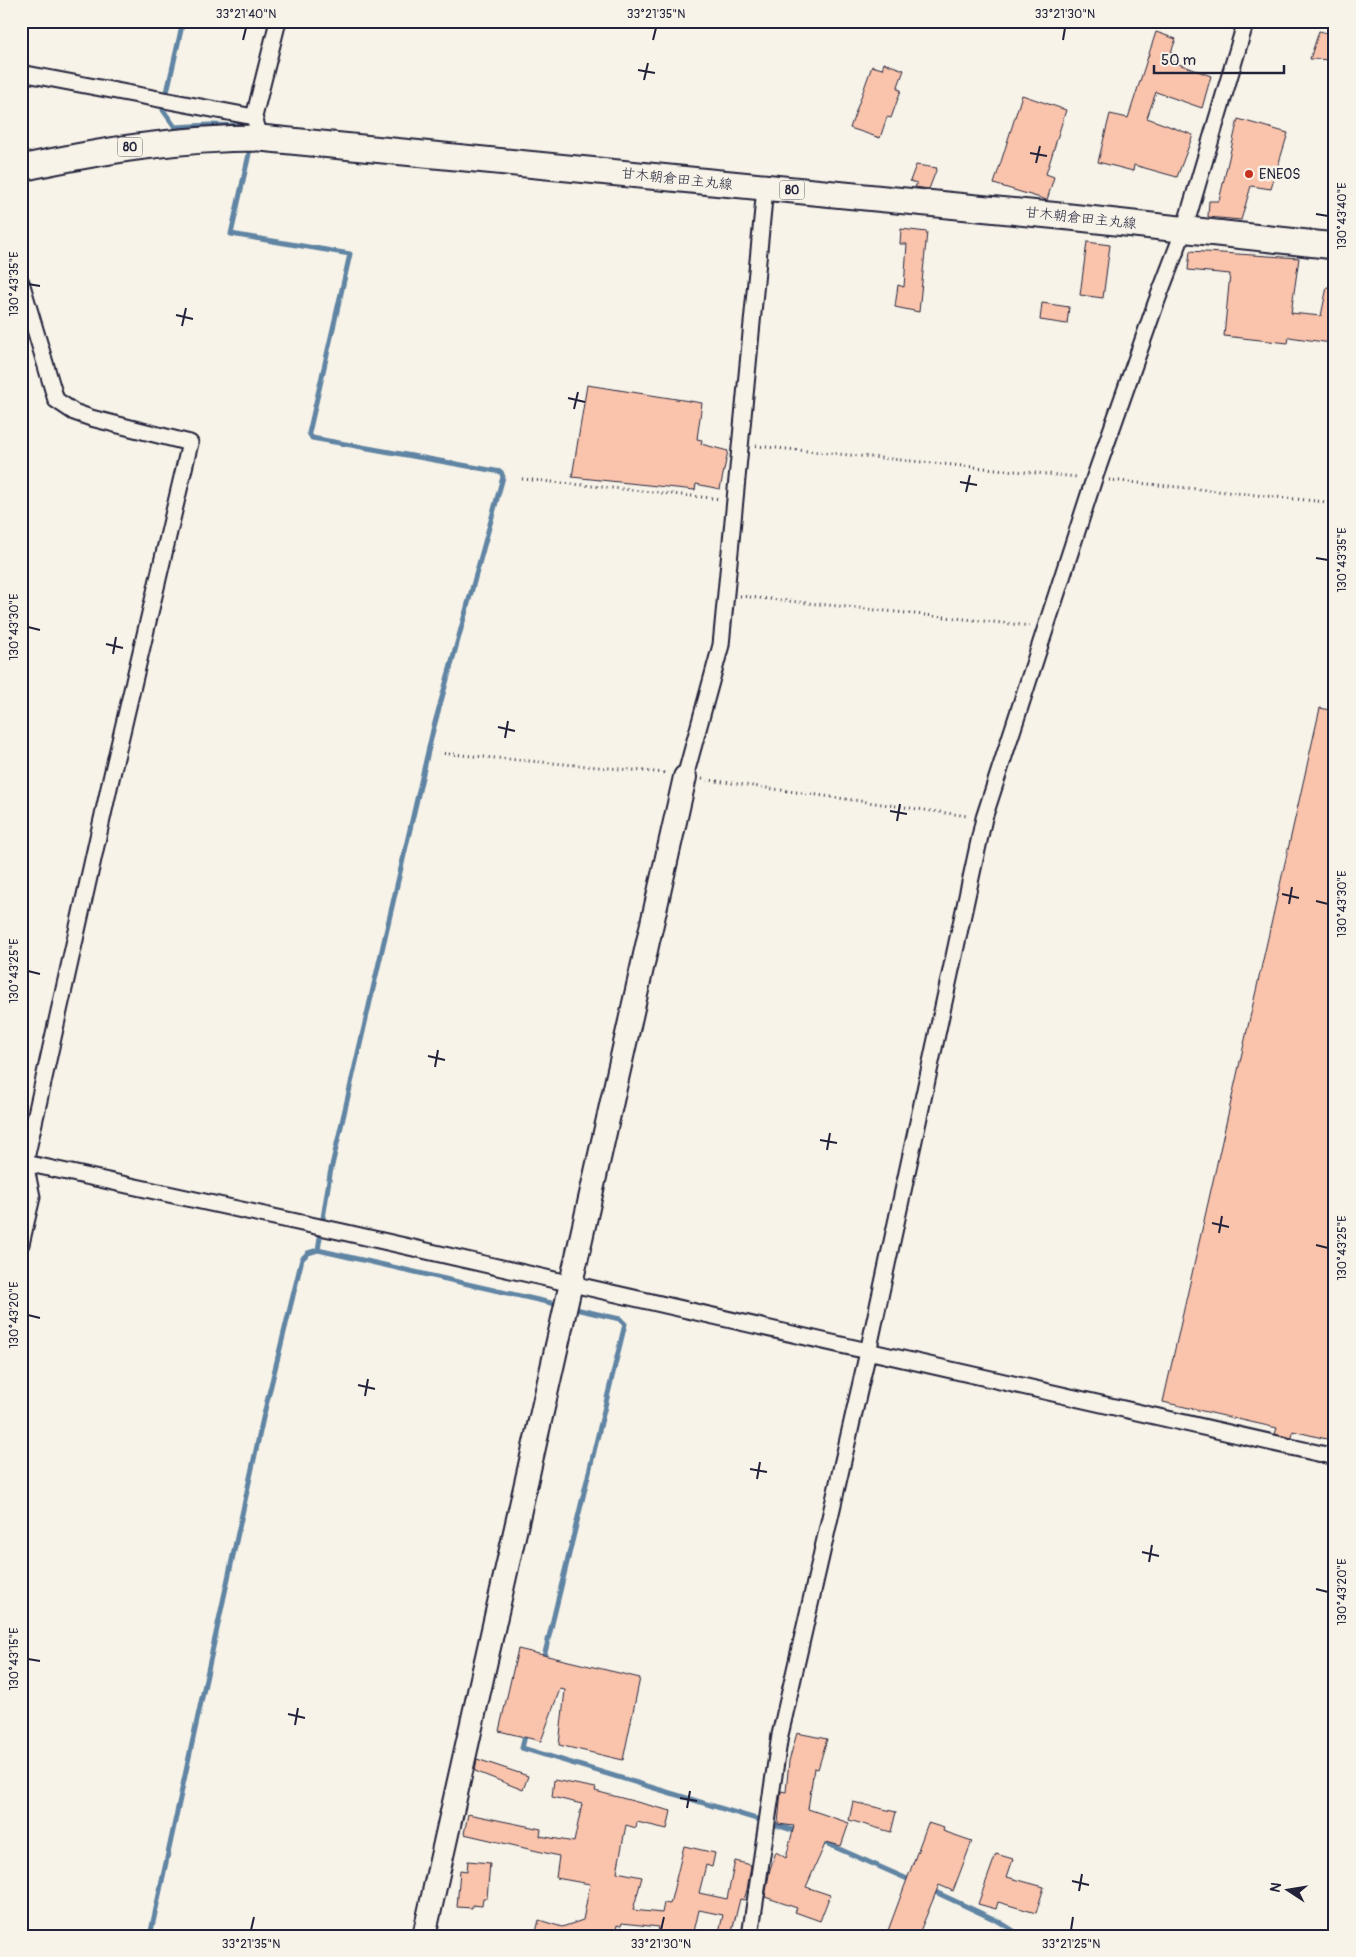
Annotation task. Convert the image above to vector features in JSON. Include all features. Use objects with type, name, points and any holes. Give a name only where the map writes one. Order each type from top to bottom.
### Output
[{"type":"main road","name":"甘木朝倉田主丸線","points":[[21,168],[94,152],[251,132],[765,188],[1060,216],[1335,246]]},
{"type":"street","points":[[21,73],[165,99],[251,132],[278,21]]},
{"type":"street","points":[[750,1936],[780,1735],[868,1352],[984,818],[1094,479],[1156,303],[1184,230],[1246,21]]},
{"type":"street","points":[[424,1936],[685,776],[722,645],[765,188]]},
{"type":"street","points":[[21,282],[56,400],[74,412],[91,418],[190,443],[23,1163],[32,1198],[21,1244]]},
{"type":"street","points":[[23,1163],[343,1232],[1335,1457]]},
{"type":"path","points":[[742,444],[1335,504]]},
{"type":"path","points":[[522,479],[736,501]]},
{"type":"path","points":[[726,595],[1046,628]]},
{"type":"path","points":[[439,753],[624,768],[984,818]]},
{"type":"building","points":[[1319,31],[1335,35],[1335,60],[1310,59]]},
{"type":"building","points":[[1156,32],[1176,39],[1168,60],[1211,76],[1202,108],[1156,92],[1147,118],[1193,135],[1177,177],[1134,165],[1133,171],[1098,162],[1110,114],[1128,118]]},
{"type":"building","points":[[884,63],[904,70],[897,89],[901,90],[891,118],[887,117],[880,138],[850,128],[872,66],[882,69]]},
{"type":"building","points":[[1022,95],[1066,110],[1046,174],[1054,177],[1047,200],[994,184]]},
{"type":"building","points":[[1238,119],[1288,133],[1271,189],[1251,186],[1241,220],[1208,217],[1209,201],[1219,201]]},
{"type":"building","points":[[916,165],[937,168],[929,189],[915,187],[917,183],[910,181]]},
{"type":"building","points":[[901,229],[927,232],[919,312],[895,307],[898,285],[904,287],[907,244],[900,244]]},
{"type":"building","points":[[1087,242],[1110,245],[1103,298],[1080,295]]},
{"type":"building","points":[[1190,251],[1299,258],[1291,313],[1321,316],[1327,287],[1335,288],[1331,343],[1289,337],[1288,343],[1224,336],[1230,274],[1188,270]]},
{"type":"building","points":[[1042,303],[1069,307],[1067,324],[1040,320]]},
{"type":"building","points":[[587,385],[702,403],[697,439],[702,440],[701,444],[728,451],[720,489],[696,484],[695,490],[572,477]]},
{"type":"building","points":[[1320,708],[1335,711],[1335,1441],[1293,1431],[1292,1438],[1275,1434],[1277,1428],[1163,1402]]},
{"type":"building","points":[[518,1649],[640,1678],[623,1760],[559,1745],[565,1690],[560,1689],[541,1741],[499,1731]]},
{"type":"building","points":[[797,1733],[827,1739],[818,1769],[814,1768],[808,1809],[849,1823],[841,1846],[826,1842],[806,1887],[830,1895],[820,1921],[795,1912],[797,1908],[765,1897],[770,1869],[776,1852],[786,1858],[794,1826],[778,1824],[781,1791],[786,1792],[789,1761]]},
{"type":"building","points":[[477,1759],[528,1776],[523,1790],[475,1771]]},
{"type":"building","points":[[554,1780],[596,1788],[595,1791],[671,1811],[667,1829],[637,1822],[636,1828],[626,1825],[617,1872],[642,1877],[633,1910],[662,1913],[664,1903],[670,1904],[684,1846],[715,1853],[712,1867],[706,1865],[699,1893],[727,1899],[735,1861],[751,1865],[747,1890],[744,1900],[740,1899],[731,1935],[719,1932],[723,1915],[699,1910],[693,1936],[657,1936],[659,1927],[622,1923],[621,1926],[617,1925],[615,1936],[535,1936],[539,1920],[562,1927],[583,1920],[590,1884],[556,1878],[559,1856],[464,1834],[468,1814],[541,1829],[540,1836],[574,1842],[582,1804],[552,1797]]},
{"type":"building","points":[[853,1802],[896,1812],[891,1832],[849,1820]]},
{"type":"building","points":[[928,1823],[944,1828],[943,1831],[972,1841],[953,1891],[939,1885],[918,1936],[886,1936]]},
{"type":"building","points":[[996,1854],[1013,1859],[1007,1877],[1044,1887],[1036,1913],[998,1902],[996,1909],[978,1904]]},
{"type":"building","points":[[468,1861],[490,1863],[487,1898],[483,1898],[482,1906],[472,1905],[472,1908],[457,1907],[460,1870],[467,1871]]},
{"type":"waterway","points":[[183,21],[163,110],[175,127],[241,126]]},
{"type":"waterway","points":[[247,145],[249,154],[231,234],[350,254],[309,433],[312,438],[501,472],[503,477],[433,730],[330,1174],[318,1250]]},
{"type":"waterway","points":[[150,1936],[263,1418],[302,1259],[308,1253],[318,1250],[560,1305]]},
{"type":"waterway","points":[[543,1661],[625,1324],[620,1319],[571,1308]]},
{"type":"waterway","points":[[526,1732],[522,1748],[799,1832]]},
{"type":"waterway","points":[[821,1841],[912,1881]]},
{"type":"waterway","points":[[931,1890],[998,1921],[1022,1936]]},
{"type":"place","name":"ENEOS","points":[[1249,174]]}]
